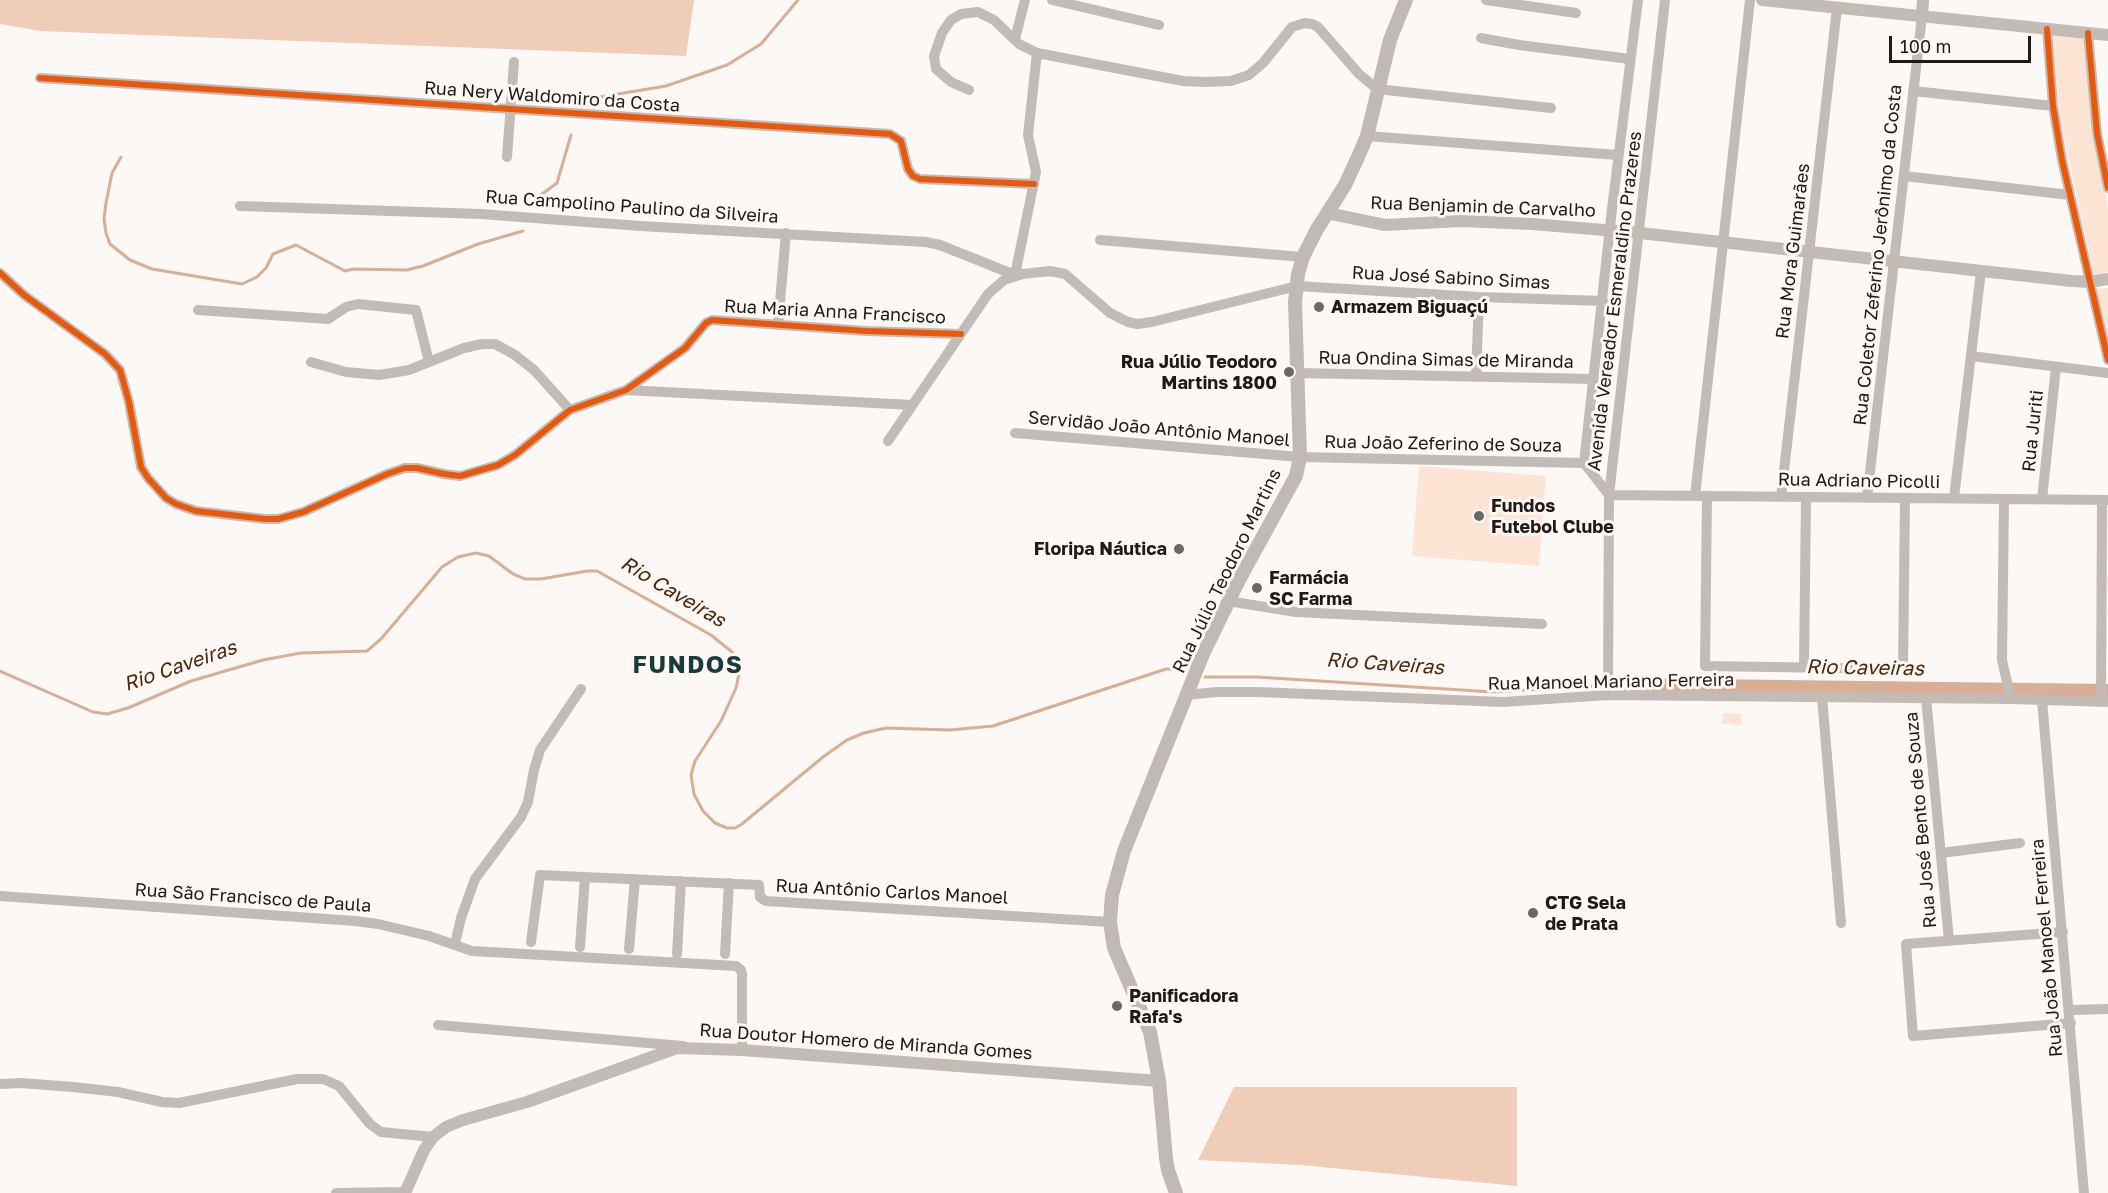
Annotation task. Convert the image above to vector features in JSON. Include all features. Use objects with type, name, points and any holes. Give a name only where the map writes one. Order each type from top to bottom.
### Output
[{"type":"main road","name":"Rua Júlio Teodoro Martins","points":[[1176,1193],[1166,1158],[1159,1081],[1150,1032],[1118,960],[1110,922],[1112,895],[1118,866],[1203,654],[1228,602],[1296,476],[1300,457],[1295,302],[1298,274],[1303,257],[1349,177],[1366,135],[1392,33],[1406,0]]},
{"type":"street","points":[[1015,39],[1025,0]]},
{"type":"street","points":[[1052,0],[1159,25]]},
{"type":"street","points":[[1486,0],[1576,13]]},
{"type":"street","name":"Avenida Vereador Esmeraldino Prazeres","points":[[1609,495],[1584,463],[1618,155],[1638,0]]},
{"type":"street","name":"Avenida Vereador Esmeraldino Prazeres","points":[[1609,495],[1665,0]]},
{"type":"street","points":[[1695,496],[1750,0]]},
{"type":"street","points":[[1762,0],[2108,35]]},
{"type":"street","points":[[1922,16],[1923,0]]},
{"type":"street","name":"Rua Mora Guimarães","points":[[1781,497],[1838,8]]},
{"type":"street","points":[[969,90],[951,82],[935,67],[934,56],[942,33],[951,20],[966,13],[982,14],[1000,24],[1024,47],[1037,53],[1183,81],[1205,82],[1231,81],[1249,75],[1257,69],[1292,27],[1305,23],[1318,27],[1359,74],[1377,89],[1551,108]]},
{"type":"street","name":"Rua Coletor Zeferino Jerônimo da Costa","points":[[1867,498],[1922,16]]},
{"type":"street","points":[[2047,29],[2053,106],[2070,195],[2108,360]]},
{"type":"street","points":[[2088,33],[2097,134],[2108,188]]},
{"type":"street","points":[[1481,38],[1630,59]]},
{"type":"street","points":[[888,441],[993,288],[1015,275],[1036,172],[1028,135],[1037,53]]},
{"type":"street","points":[[507,157],[514,62]]},
{"type":"street","name":"Rua Nery Waldomiro da Costa","points":[[40,78],[890,134],[902,141],[908,169],[920,180],[1034,184]]},
{"type":"street","points":[[1913,91],[2053,106]]},
{"type":"street","points":[[1366,135],[1618,155]]},
{"type":"street","points":[[1904,176],[2070,195]]},
{"type":"street","name":"Rua Campolino Paulino da Silveira","points":[[240,206],[481,214],[933,243],[1015,275]]},
{"type":"street","name":"Rua Benjamin de Carvalho","points":[[1327,213],[1385,225],[1461,221],[1532,224],[1640,233],[2090,282],[2108,279]]},
{"type":"street","points":[[778,325],[786,233]]},
{"type":"street","points":[[1100,240],[1303,257]]},
{"type":"street","points":[[1954,498],[1981,271]]},
{"type":"street","name":"Rua José Sabino Simas","points":[[1015,275],[1059,272],[1073,280],[1110,313],[1137,324],[1297,286],[1479,297],[1603,301]]},
{"type":"street","points":[[0,273],[18,290],[114,363],[120,370],[126,386],[141,466],[148,478],[166,498],[196,511],[278,519],[303,512],[405,468],[460,476],[490,468],[507,461],[570,410],[626,390],[912,405]]},
{"type":"street","points":[[1476,377],[1479,297]]},
{"type":"street","points":[[198,310],[328,319],[346,307],[358,304],[416,310],[429,362]]},
{"type":"street","name":"Rua Maria Anna Francisco","points":[[626,390],[654,368],[677,355],[690,344],[706,323],[712,320],[866,331],[961,334]]},
{"type":"street","points":[[311,362],[346,372],[372,375],[402,372],[473,346],[495,344],[529,366],[570,410]]},
{"type":"street","points":[[1971,356],[2108,373]]},
{"type":"street","name":"Rua Juriti","points":[[2042,499],[2056,367]]},
{"type":"street","name":"Rua Ondina Simas de Miranda","points":[[1298,373],[1594,379]]},
{"type":"street","name":"Servidão João Antônio Manoel","points":[[1015,433],[1300,457]]},
{"type":"street","name":"Rua João Zeferino de Souza","points":[[1300,457],[1584,463]]},
{"type":"street","points":[[1608,696],[1609,495]]},
{"type":"street","name":"Rua Adriano Picolli","points":[[1609,495],[2105,500]]},
{"type":"street","points":[[1707,496],[1705,666],[1804,668],[1903,669],[1905,498]]},
{"type":"street","points":[[1804,668],[1806,497]]},
{"type":"street","points":[[2004,499],[2002,651],[2011,698]]},
{"type":"street","points":[[2104,701],[2102,682],[2105,500]]},
{"type":"street","points":[[1228,602],[1296,612],[1542,624]]},
{"type":"street","points":[[455,944],[461,918],[475,879],[521,817],[528,802],[540,750],[581,689]]},
{"type":"street","name":"Rua Manoel Mariano Ferreira","points":[[1186,695],[1258,692],[1503,702],[1608,696],[2011,698],[2104,701]]},
{"type":"street","points":[[1822,697],[1841,923]]},
{"type":"street","name":"Rua José Bento de Souza","points":[[1926,698],[1949,940]]},
{"type":"street","name":"Rua João Manoel Ferreira","points":[[2042,699],[2084,1193]]},
{"type":"street","points":[[1941,853],[2020,843]]},
{"type":"street","name":"Rua Antônio Carlos Manoel","points":[[531,942],[540,875],[759,885],[760,897],[766,901],[1110,922]]},
{"type":"street","points":[[580,947],[585,877]]},
{"type":"street","points":[[629,949],[635,879]]},
{"type":"street","points":[[677,954],[681,881]]},
{"type":"street","points":[[725,954],[729,883]]},
{"type":"street","name":"Rua São Francisco de Paula","points":[[0,896],[355,921],[378,924],[455,944],[472,951],[736,966],[742,974],[742,1050]]},
{"type":"street","points":[[2063,932],[1906,944],[1914,1036],[2071,1023]]},
{"type":"street","points":[[2070,1010],[2108,1009]]},
{"type":"street","points":[[438,1026],[692,1047]]},
{"type":"street","name":"Rua Doutor Homero de Miranda Gomes","points":[[406,1193],[420,1158],[433,1137],[446,1127],[534,1100],[665,1051],[692,1047],[742,1050],[1159,1081]]},
{"type":"street","points":[[0,1084],[52,1085],[118,1092],[162,1102],[179,1103],[297,1079],[323,1079],[339,1086],[370,1124],[381,1132],[433,1137]]},
{"type":"street","points":[[336,1192],[406,1193]]},
{"type":"shaded area","points":[[0,0],[694,0],[686,56],[40,31],[0,24]]},
{"type":"shaded area","points":[[2052,34],[2084,36],[2095,147],[2108,206],[2108,272],[2094,276],[2060,119]]},
{"type":"shaded area","points":[[2108,288],[2108,339],[2096,289]]},
{"type":"shaded area","name":"Fundos Futebol Clube","points":[[1419,466],[1546,476],[1539,566],[1412,556]]},
{"type":"shaded area","points":[[1723,713],[1742,714],[1741,725],[1722,724]]},
{"type":"shaded area","points":[[1234,1087],[1517,1087],[1517,1186],[1301,1165],[1198,1160]]},
{"type":"waterway","points":[[584,106],[600,97],[666,86],[727,65],[761,44],[798,0]]},
{"type":"waterway","points":[[526,206],[557,183],[571,135]]},
{"type":"waterway","points":[[121,157],[112,173],[106,203],[104,219],[106,233],[110,244],[130,260],[152,269],[242,284],[257,277],[266,268],[273,254],[296,245],[345,271],[353,269],[407,270],[478,244],[523,231]]},
{"type":"waterway","name":"Rio Caveiras","points":[[0,671],[93,712],[107,714],[128,708],[191,681],[263,660],[301,653],[367,651],[381,639],[442,567],[458,557],[476,553],[489,556],[513,574],[525,579],[597,571],[711,635],[732,652],[737,660],[740,669],[736,688],[721,721],[695,761],[691,775],[694,794],[703,811],[715,823],[727,828],[735,828],[823,757],[847,740],[864,733],[886,728],[950,730],[993,726],[1166,669],[1179,669]]},
{"type":"waterway","name":"Rio Caveiras","points":[[1205,677],[1257,677],[1493,692],[1599,686]]},
{"type":"waterway","name":"Rio Caveiras","points":[[1621,686],[2108,692]]},
{"type":"cycle path","points":[[2047,29],[2053,106],[2062,160],[2108,360]]},
{"type":"cycle path","points":[[2088,33],[2097,133],[2108,188]]},
{"type":"cycle path","points":[[40,78],[890,134],[901,141],[908,169],[913,176],[920,179],[1034,184]]},
{"type":"cycle path","points":[[0,273],[24,295],[105,354],[120,370],[129,402],[141,467],[166,498],[196,511],[265,519],[278,519],[303,512],[405,468],[460,476],[498,465],[515,455],[570,410],[626,390],[685,348],[706,323],[712,320],[866,331],[961,334]]},
{"type":"place","name":"Armazem Biguaçú","points":[[1319,307]]},
{"type":"place","name":"Rua Júlio Teodoro Martins 1800","points":[[1289,372]]},
{"type":"place","name":"Fundos Futebol Clube","points":[[1479,516]]},
{"type":"place","name":"Floripa Náutica","points":[[1179,549]]},
{"type":"place","name":"Farmácia SC Farma","points":[[1257,588]]},
{"type":"place","name":"CTG Sela de Prata","points":[[1533,913]]},
{"type":"place","name":"Panificadora Rafa's","points":[[1117,1006]]},
{"type":"district","name":"FUNDOS","points":[[688,665]]}]
